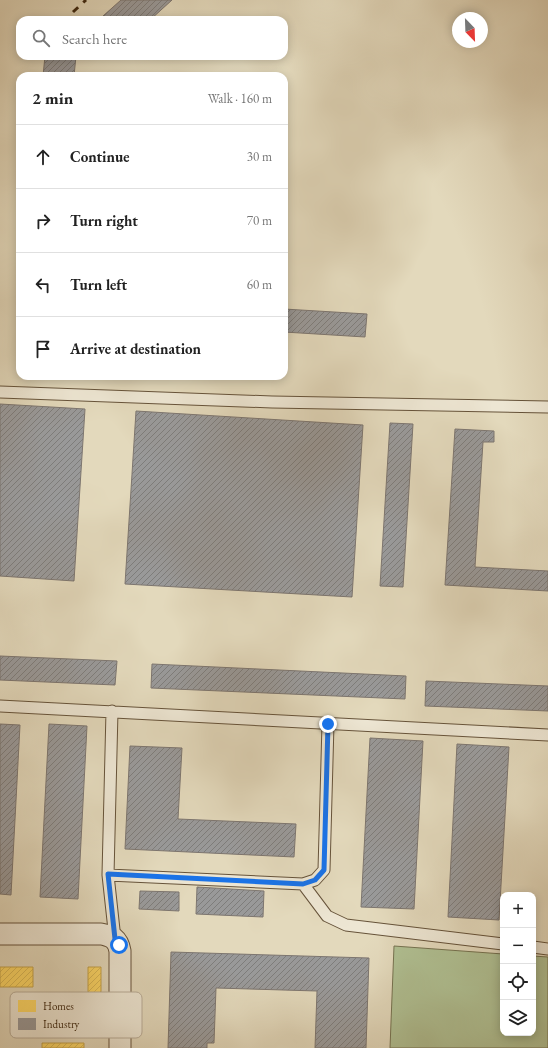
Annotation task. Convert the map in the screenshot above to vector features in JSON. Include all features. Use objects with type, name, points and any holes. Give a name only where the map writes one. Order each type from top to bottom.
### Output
[{"type":"street","points":[[0,934],[100,934],[109,936],[115,939],[119,945],[120,992]]},
{"type":"lane","points":[[0,392],[272,402],[548,407]]},
{"type":"lane","points":[[0,706],[548,735]]},
{"type":"lane","points":[[112,711],[108,874],[115,939]]},
{"type":"lane","points":[[108,874],[303,884],[315,880],[324,870],[328,724]]},
{"type":"lane","points":[[303,884],[327,916],[346,926],[500,944]]},
{"type":"lane","points":[[536,947],[548,949]]},
{"type":"green space","points":[[394,946],[500,954],[500,1036],[536,1036],[536,956],[548,957],[548,1048],[390,1048]]},
{"type":"building: Homes","points":[[0,967],[33,967],[33,987],[0,987]]},
{"type":"building: Homes","points":[[88,967],[101,967],[101,992],[88,992]]},
{"type":"building: Homes","points":[[42,1043],[84,1043],[84,1048],[42,1048]]},
{"type":"building: Industry","points":[[121,0],[172,0],[154,16],[103,16]]},
{"type":"building: Industry","points":[[45,60],[76,60],[74,72],[43,72]]},
{"type":"building: Industry","points":[[288,309],[367,314],[365,337],[288,332]]},
{"type":"building: Industry","points":[[0,404],[85,409],[74,581],[0,576]]},
{"type":"building: Industry","points":[[136,411],[363,425],[352,597],[125,584]]},
{"type":"building: Industry","points":[[390,423],[413,424],[403,587],[380,586]]},
{"type":"building: Industry","points":[[455,429],[494,431],[494,442],[483,442],[475,567],[548,571],[548,591],[445,585]]},
{"type":"building: Industry","points":[[0,656],[117,661],[115,685],[0,680]]},
{"type":"building: Industry","points":[[152,664],[406,676],[405,699],[151,688]]},
{"type":"building: Industry","points":[[426,681],[548,686],[548,711],[425,706]]},
{"type":"building: Industry","points":[[0,724],[20,725],[11,895],[0,894]]},
{"type":"building: Industry","points":[[49,724],[87,726],[78,899],[40,897]]},
{"type":"building: Industry","points":[[370,738],[423,741],[414,909],[361,907]]},
{"type":"building: Industry","points":[[457,744],[509,747],[499,920],[448,917]]},
{"type":"building: Industry","points":[[130,746],[182,748],[178,819],[296,824],[294,857],[125,849]]},
{"type":"building: Industry","points":[[197,887],[264,891],[263,917],[196,914]]},
{"type":"building: Industry","points":[[140,891],[179,892],[179,911],[139,909]]},
{"type":"building: Industry","points":[[171,952],[369,958],[366,1048],[315,1048],[317,991],[216,988],[214,1043],[207,1043],[207,1048],[168,1048]]},
{"type":"railway","points":[[73,12],[86,0]]},
{"type":"route","points":[[119,945],[115,939],[108,874],[303,884],[315,880],[324,870],[328,724]]}]
